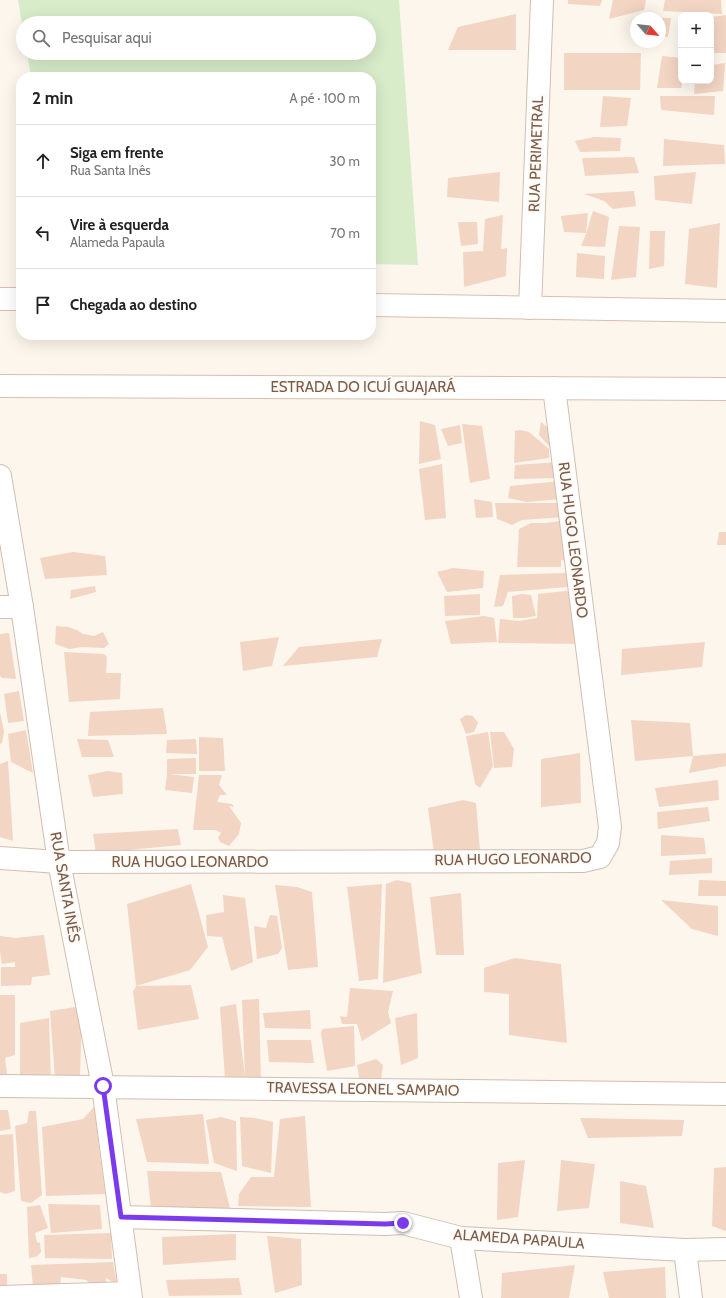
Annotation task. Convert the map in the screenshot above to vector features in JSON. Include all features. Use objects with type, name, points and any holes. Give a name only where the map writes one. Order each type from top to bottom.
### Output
[{"type":"street","name":"RUA PERIMETRAL","points":[[530,308],[542,0]]},
{"type":"street","points":[[0,299],[16,299]]},
{"type":"street","points":[[376,305],[726,311]]},
{"type":"street","name":"ESTRADA DO ICUÍ GUAJARÁ","points":[[0,386],[726,389]]},
{"type":"street","name":"RUA HUGO LEONARDO","points":[[0,858],[59,862],[583,861],[600,857],[608,843],[610,827],[554,388]]},
{"type":"street","name":"RUA SANTA INÊS","points":[[0,476],[22,607],[59,862],[103,1086],[131,1296]]},
{"type":"street","points":[[0,607],[22,607]]},
{"type":"street","name":"TRAVESSA LEONEL SAMPAIO","points":[[0,1086],[726,1094]]},
{"type":"street","name":"ALAMEDA PAPAULA","points":[[121,1217],[385,1224],[403,1223],[461,1238],[685,1250],[726,1249]]},
{"type":"street","points":[[461,1238],[471,1298]]},
{"type":"street","points":[[685,1250],[691,1298]]},
{"type":"street","points":[[0,1297],[131,1296]]},
{"type":"green space","points":[[18,0],[399,0],[418,265],[376,264],[376,72],[30,72],[28,60],[376,60],[376,16],[21,16]]},
{"type":"building","points":[[568,0],[602,0],[600,6],[568,4]]},
{"type":"building","points":[[613,0],[646,0],[644,10],[630,12],[630,14],[609,19]]},
{"type":"building","points":[[665,0],[721,0],[722,14],[714,14],[714,12],[663,11]]},
{"type":"building","points":[[516,14],[516,50],[448,50],[458,27]]},
{"type":"building","points":[[726,15],[726,53],[714,53],[714,17]]},
{"type":"building","points":[[666,18],[671,18],[668,37],[666,37]]},
{"type":"building","points":[[564,53],[641,53],[640,90],[564,90]]},
{"type":"building","points":[[662,56],[678,58],[678,84],[682,84],[681,88],[657,88]]},
{"type":"building","points":[[725,63],[723,91],[694,94],[695,84],[714,84],[714,65]]},
{"type":"building","points":[[603,96],[631,98],[627,126],[600,127]]},
{"type":"building","points":[[660,96],[715,96],[714,115],[661,110]]},
{"type":"building","points":[[594,137],[621,138],[620,151],[580,152],[575,141]]},
{"type":"building","points":[[664,139],[724,145],[725,164],[663,166]]},
{"type":"building","points":[[634,157],[639,173],[585,176],[582,158]]},
{"type":"building","points":[[500,172],[499,202],[447,197],[448,178]]},
{"type":"building","points":[[696,172],[692,204],[655,200],[654,176]]},
{"type":"building","points":[[634,191],[636,206],[613,209],[604,201],[584,194]]},
{"type":"building","points":[[593,211],[609,217],[605,247],[581,246]]},
{"type":"building","points":[[588,213],[586,233],[564,232],[561,216]]},
{"type":"building","points":[[503,215],[501,249],[507,248],[506,276],[464,287],[463,252],[483,251],[485,219]]},
{"type":"building","points":[[458,222],[477,222],[478,244],[461,246]]},
{"type":"building","points":[[720,223],[717,288],[685,284],[689,229]]},
{"type":"building","points":[[619,226],[640,227],[636,277],[611,280]]},
{"type":"building","points":[[650,231],[665,231],[664,266],[649,269]]},
{"type":"building","points":[[577,253],[605,256],[604,279],[576,277]]},
{"type":"building","points":[[420,421],[435,425],[441,459],[419,464]]},
{"type":"building","points":[[541,422],[555,434],[557,455],[539,435]]},
{"type":"building","points":[[462,424],[482,426],[490,479],[470,483]]},
{"type":"building","points":[[460,425],[462,443],[448,446],[441,429]]},
{"type":"building","points":[[520,430],[529,432],[549,449],[549,458],[514,463],[515,431]]},
{"type":"building","points":[[558,462],[560,478],[514,479],[515,465]]},
{"type":"building","points":[[442,464],[446,518],[425,520],[419,469]]},
{"type":"building","points":[[561,481],[563,499],[527,502],[508,498],[510,486]]},
{"type":"building","points":[[474,499],[492,502],[493,517],[476,518]]},
{"type":"building","points":[[495,503],[564,503],[566,517],[522,520],[512,525],[497,519]]},
{"type":"building","points":[[566,520],[569,561],[561,560],[561,567],[517,567],[519,529],[531,523],[546,523]]},
{"type":"building","points":[[719,532],[726,532],[726,545],[717,545]]},
{"type":"building","points":[[73,552],[105,556],[107,575],[45,579],[40,558]]},
{"type":"building","points":[[568,565],[572,580],[567,587],[508,592],[503,606],[494,607],[500,575],[565,573]]},
{"type":"building","points":[[453,568],[484,571],[483,588],[447,592],[437,572]]},
{"type":"building","points":[[95,586],[96,592],[70,599],[71,590]]},
{"type":"building","points":[[574,590],[580,644],[498,643],[500,619],[519,621],[537,618],[538,594]]},
{"type":"building","points":[[480,594],[480,615],[445,616],[444,596]]},
{"type":"building","points":[[522,594],[531,595],[536,616],[513,618],[512,596]]},
{"type":"building","points":[[484,616],[494,618],[497,642],[451,644],[445,621]]},
{"type":"building","points":[[56,626],[68,627],[83,634],[94,636],[103,632],[109,644],[104,648],[82,647],[69,649],[55,644]]},
{"type":"building","points":[[9,633],[16,679],[2,678],[0,676],[0,634]]},
{"type":"building","points":[[279,637],[272,666],[243,671],[240,642]]},
{"type":"building","points":[[382,639],[377,657],[283,666],[299,647]]},
{"type":"building","points":[[705,642],[702,667],[621,675],[622,649]]},
{"type":"building","points":[[64,652],[104,654],[107,657],[106,673],[121,673],[120,699],[69,702]]},
{"type":"building","points":[[19,691],[24,721],[8,723],[4,694]]},
{"type":"building","points":[[163,708],[167,734],[88,736],[90,712]]},
{"type":"building","points":[[0,712],[4,732],[2,743],[0,744]]},
{"type":"building","points":[[466,715],[473,716],[478,723],[474,732],[466,734],[460,719]]},
{"type":"building","points":[[631,720],[690,723],[693,756],[635,761]]},
{"type":"building","points":[[26,730],[33,773],[11,762],[8,734]]},
{"type":"building","points":[[488,732],[493,766],[480,788],[475,784],[466,736]]},
{"type":"building","points":[[490,732],[504,732],[514,749],[512,767],[494,768]]},
{"type":"building","points":[[199,737],[223,738],[225,771],[199,771]]},
{"type":"building","points":[[77,739],[108,740],[114,757],[82,757]]},
{"type":"building","points":[[196,739],[197,754],[166,753],[167,740]]},
{"type":"building","points":[[580,753],[581,803],[541,807],[541,759]]},
{"type":"building","points":[[726,753],[726,766],[689,773],[693,756]]},
{"type":"building","points":[[196,758],[196,774],[169,774],[194,777],[192,793],[165,790],[167,759]]},
{"type":"building","points":[[8,761],[13,841],[0,837],[0,764]]},
{"type":"building","points":[[108,771],[122,773],[123,794],[93,797],[88,775]]},
{"type":"building","points":[[199,775],[222,775],[219,785],[227,795],[220,795],[217,802],[232,804],[234,807],[229,806],[241,823],[239,834],[229,846],[220,842],[218,838],[221,833],[216,830],[193,830]]},
{"type":"building","points":[[718,780],[719,800],[659,807],[655,788]]},
{"type":"building","points":[[463,800],[476,803],[480,851],[434,853],[428,808]]},
{"type":"building","points":[[708,807],[710,821],[658,829],[657,812]]},
{"type":"building","points":[[178,829],[181,845],[96,853],[93,834]]},
{"type":"building","points":[[661,835],[704,838],[706,854],[661,856]]},
{"type":"building","points":[[712,858],[712,873],[669,875],[670,861]]},
{"type":"building","points":[[397,880],[411,883],[422,973],[383,983],[386,884]]},
{"type":"building","points":[[699,880],[726,881],[726,896],[698,896]]},
{"type":"building","points":[[191,884],[208,947],[190,970],[136,986],[127,904]]},
{"type":"building","points":[[382,884],[378,979],[359,981],[347,887]]},
{"type":"building","points":[[275,885],[297,887],[312,892],[318,967],[288,970]]},
{"type":"building","points":[[461,893],[464,955],[436,955],[430,897]]},
{"type":"building","points":[[223,895],[245,898],[253,962],[231,971],[222,937],[207,936],[206,915],[224,912]]},
{"type":"building","points":[[661,900],[718,906],[718,936],[692,929]]},
{"type":"building","points":[[270,915],[277,916],[282,948],[278,954],[257,959],[254,926],[266,928]]},
{"type":"building","points":[[44,935],[50,975],[32,977],[31,985],[1,986],[1,967],[15,967],[15,962],[2,964],[0,936],[15,938]]},
{"type":"building","points":[[515,958],[561,964],[567,1043],[509,1035],[509,994],[484,992],[484,968]]},
{"type":"building","points":[[191,985],[199,1019],[138,1030],[133,992],[136,986]]},
{"type":"building","points":[[350,988],[393,991],[388,1012],[391,1023],[362,1041],[357,1024],[342,1024],[340,1016],[347,1017]]},
{"type":"building","points":[[0,995],[15,995],[15,1055],[5,1058],[7,1074],[0,1074]]},
{"type":"building","points":[[259,999],[261,1084],[225,1079],[220,1007],[236,1004],[245,1077],[242,1000]]},
{"type":"building","points":[[82,1006],[80,1077],[55,1079],[50,1011]]},
{"type":"building","points":[[310,1010],[311,1029],[265,1028],[263,1013]]},
{"type":"building","points":[[417,1013],[418,1058],[401,1065],[395,1018]]},
{"type":"building","points":[[49,1018],[51,1081],[20,1082],[20,1023]]},
{"type":"building","points":[[354,1026],[355,1066],[327,1071],[321,1034],[322,1029]]},
{"type":"building","points":[[267,1040],[311,1040],[314,1063],[269,1062]]},
{"type":"building","points":[[376,1059],[383,1065],[380,1087],[360,1083],[357,1065]]},
{"type":"building","points":[[94,1107],[105,1194],[46,1196],[42,1127],[83,1119]]},
{"type":"building","points":[[0,1110],[8,1110],[11,1129],[0,1131]]},
{"type":"building","points":[[29,1111],[36,1111],[42,1195],[31,1203],[21,1201],[15,1126],[27,1123]]},
{"type":"building","points":[[203,1114],[209,1164],[147,1162],[136,1119]]},
{"type":"building","points":[[305,1116],[311,1207],[238,1206],[239,1194],[251,1177],[274,1177],[280,1119]]},
{"type":"building","points":[[221,1117],[236,1121],[237,1171],[214,1163],[206,1120]]},
{"type":"building","points":[[240,1117],[255,1118],[273,1122],[271,1173],[242,1166]]},
{"type":"building","points":[[580,1118],[684,1120],[682,1136],[588,1138]]},
{"type":"building","points":[[13,1134],[15,1191],[5,1194],[0,1192],[0,1135]]},
{"type":"building","points":[[525,1160],[518,1217],[497,1220],[498,1163]]},
{"type":"building","points":[[561,1160],[595,1164],[589,1208],[557,1211]]},
{"type":"building","points":[[726,1167],[726,1231],[712,1226],[714,1168]]},
{"type":"building","points":[[147,1171],[221,1172],[230,1208],[151,1208]]},
{"type":"building","points":[[620,1181],[646,1186],[654,1228],[620,1223]]},
{"type":"building","points":[[48,1204],[100,1205],[102,1229],[51,1233]]},
{"type":"building","points":[[40,1205],[48,1228],[35,1233],[37,1242],[40,1243],[41,1252],[36,1257],[29,1258],[27,1207]]},
{"type":"building","points":[[111,1233],[112,1259],[45,1258],[44,1235]]},
{"type":"building","points":[[236,1234],[236,1260],[163,1265],[162,1237]]},
{"type":"building","points":[[267,1236],[301,1239],[302,1285],[275,1293]]},
{"type":"building","points":[[113,1262],[117,1284],[106,1278],[106,1282],[91,1284],[86,1280],[61,1277],[60,1285],[33,1287],[31,1265]]},
{"type":"building","points":[[575,1265],[569,1298],[501,1298],[502,1273]]},
{"type":"building","points":[[665,1267],[666,1298],[609,1298],[603,1272]]},
{"type":"building","points":[[0,1274],[7,1274],[7,1290],[0,1292]]},
{"type":"building","points":[[239,1278],[242,1295],[169,1296],[166,1280]]},
{"type":"route","points":[[103,1086],[121,1217],[385,1224],[403,1223]]}]
